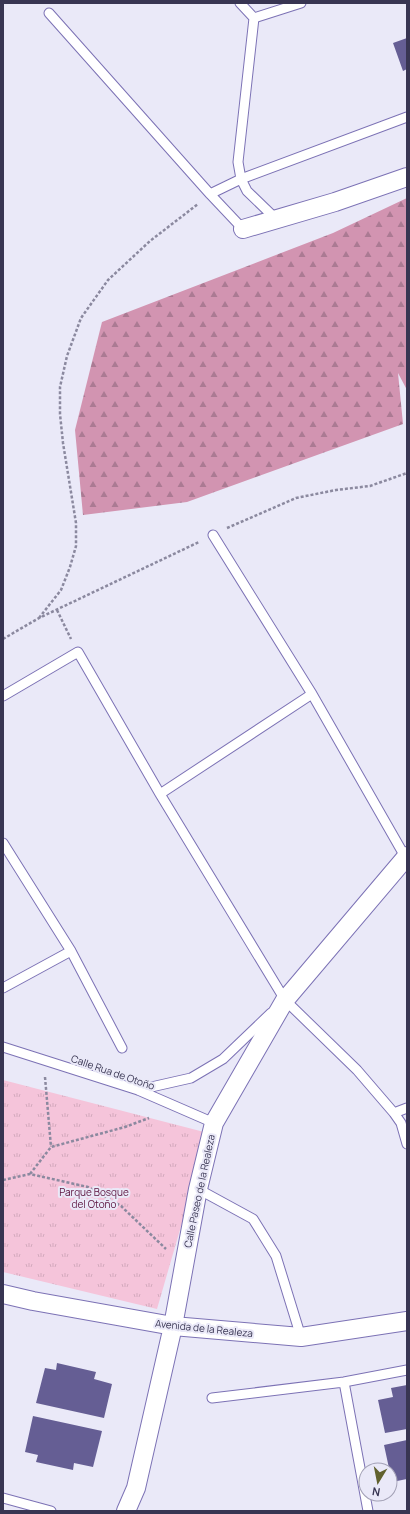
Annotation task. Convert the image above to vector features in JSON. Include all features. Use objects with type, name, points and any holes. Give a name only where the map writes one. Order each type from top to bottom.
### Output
[{"type":"street","points":[[243,229],[335,202],[407,177]]},
{"type":"street","name":"Calle Paseo de la Realeza","points":[[126,1511],[136,1488],[173,1326],[198,1189],[214,1123],[285,1000],[406,858]]},
{"type":"street","name":"Avenida de la Realeza","points":[[3,1294],[33,1301],[173,1326],[301,1337],[407,1321]]},
{"type":"lane","points":[[240,3],[254,18],[238,162],[241,179],[247,191],[277,220]]},
{"type":"lane","points":[[254,18],[302,3]]},
{"type":"lane","points":[[49,13],[243,229]]},
{"type":"lane","points":[[210,194],[241,179],[407,116]]},
{"type":"lane","points":[[213,535],[312,694],[406,858]]},
{"type":"lane","points":[[3,696],[78,652],[160,794],[285,1000],[357,1070],[394,1113],[401,1123],[407,1144]]},
{"type":"lane","points":[[160,794],[312,694]]},
{"type":"lane","points":[[3,844],[71,952],[122,1048]]},
{"type":"lane","points":[[3,988],[71,952]]},
{"type":"lane","points":[[138,1090],[191,1078],[223,1059],[285,1000]]},
{"type":"lane","name":"Calle Rua de Otoño","points":[[3,1048],[138,1090],[214,1123]]},
{"type":"lane","points":[[394,1113],[407,1108]]},
{"type":"lane","points":[[198,1189],[253,1219],[276,1256],[301,1337]]},
{"type":"lane","points":[[212,1398],[344,1382],[407,1370]]},
{"type":"lane","points":[[344,1382],[368,1511]]},
{"type":"lane","points":[[3,1498],[51,1511]]},
{"type":"path","points":[[39,618],[61,590],[76,546],[76,523],[62,443],[60,387],[67,356],[81,318],[108,280],[150,241],[210,194]]},
{"type":"path","points":[[57,610],[78,652]]},
{"type":"path","points":[[44,1060],[51,1147]]},
{"type":"path","points":[[30,1174],[51,1147],[125,1127],[149,1118]]},
{"type":"path","points":[[3,1180],[30,1174],[88,1187],[121,1206],[167,1249]]},
{"type":"green space","points":[[407,198],[407,390],[398,373],[403,424],[187,502],[83,515],[75,430],[102,322],[333,233]]},
{"type":"green space","name":"Parque Bosque del Otoño","points":[[3,1080],[208,1133],[157,1309],[3,1272]]},
{"type":"building","points":[[407,38],[407,69],[403,71],[393,43]]},
{"type":"building","points":[[57,1363],[96,1372],[94,1379],[112,1384],[104,1418],[36,1403],[45,1368],[56,1370]]},
{"type":"building","points":[[407,1385],[407,1429],[385,1433],[378,1400],[393,1397],[391,1388]]},
{"type":"building","points":[[33,1416],[102,1431],[93,1467],[74,1463],[73,1470],[36,1462],[38,1455],[25,1452]]},
{"type":"building","points":[[407,1440],[407,1479],[398,1481],[398,1462],[388,1462],[384,1445]]}]
